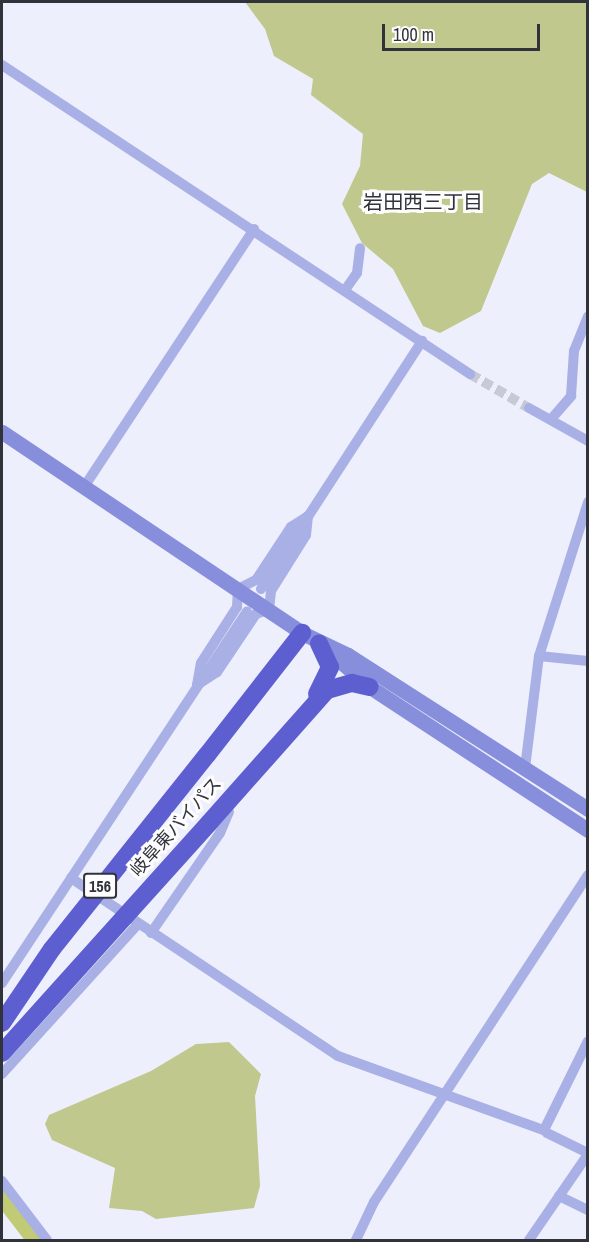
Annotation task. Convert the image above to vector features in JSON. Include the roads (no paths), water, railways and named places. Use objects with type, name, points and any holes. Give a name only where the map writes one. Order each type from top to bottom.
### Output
[{"type":"highway","name":"岐阜東バイパス","points":[[2,1023],[52,949],[302,633]]},
{"type":"highway","points":[[312,703],[330,667],[320,642]]},
{"type":"highway","name":"岐阜東バイパス","points":[[2,1053],[215,828],[312,703],[334,686],[370,687]]},
{"type":"street","points":[[2,64],[470,374]]},
{"type":"street","points":[[84,486],[254,229]]},
{"type":"street","points":[[345,290],[357,273],[360,248]]},
{"type":"street","points":[[553,417],[571,396],[574,351],[588,317]]},
{"type":"street","points":[[261,589],[422,341]]},
{"type":"street","points":[[529,408],[553,417],[588,441]]},
{"type":"street","points":[[2,432],[302,633],[348,655],[588,809]]},
{"type":"street","points":[[525,768],[539,656],[588,502]]},
{"type":"street","points":[[238,589],[256,580],[291,527],[308,516]]},
{"type":"street","points":[[269,609],[271,591],[306,535],[308,516]]},
{"type":"street","points":[[197,685],[201,663],[237,607],[238,589]]},
{"type":"street","points":[[197,685],[217,672],[256,614],[269,609]]},
{"type":"street","points":[[2,983],[247,611]]},
{"type":"street","points":[[320,642],[370,687],[588,830]]},
{"type":"street","points":[[539,656],[588,662]]},
{"type":"street","points":[[151,933],[215,828]]},
{"type":"street","points":[[356,1240],[374,1202],[588,875]]},
{"type":"street","points":[[71,878],[338,1056],[444,1096],[544,1130],[588,1041]]},
{"type":"street","points":[[2,1074],[138,924]]},
{"type":"street","points":[[529,1240],[588,1154],[547,1133]]},
{"type":"street","points":[[2,1181],[47,1240]]},
{"type":"street","points":[[559,1196],[588,1210]]},
{"type":"waterway","points":[[2,1194],[37,1240]]},
{"type":"tunnel","points":[[470,374],[529,408]]},
{"type":"district","name":"岩田西三丁目","points":[[423,201]]}]
